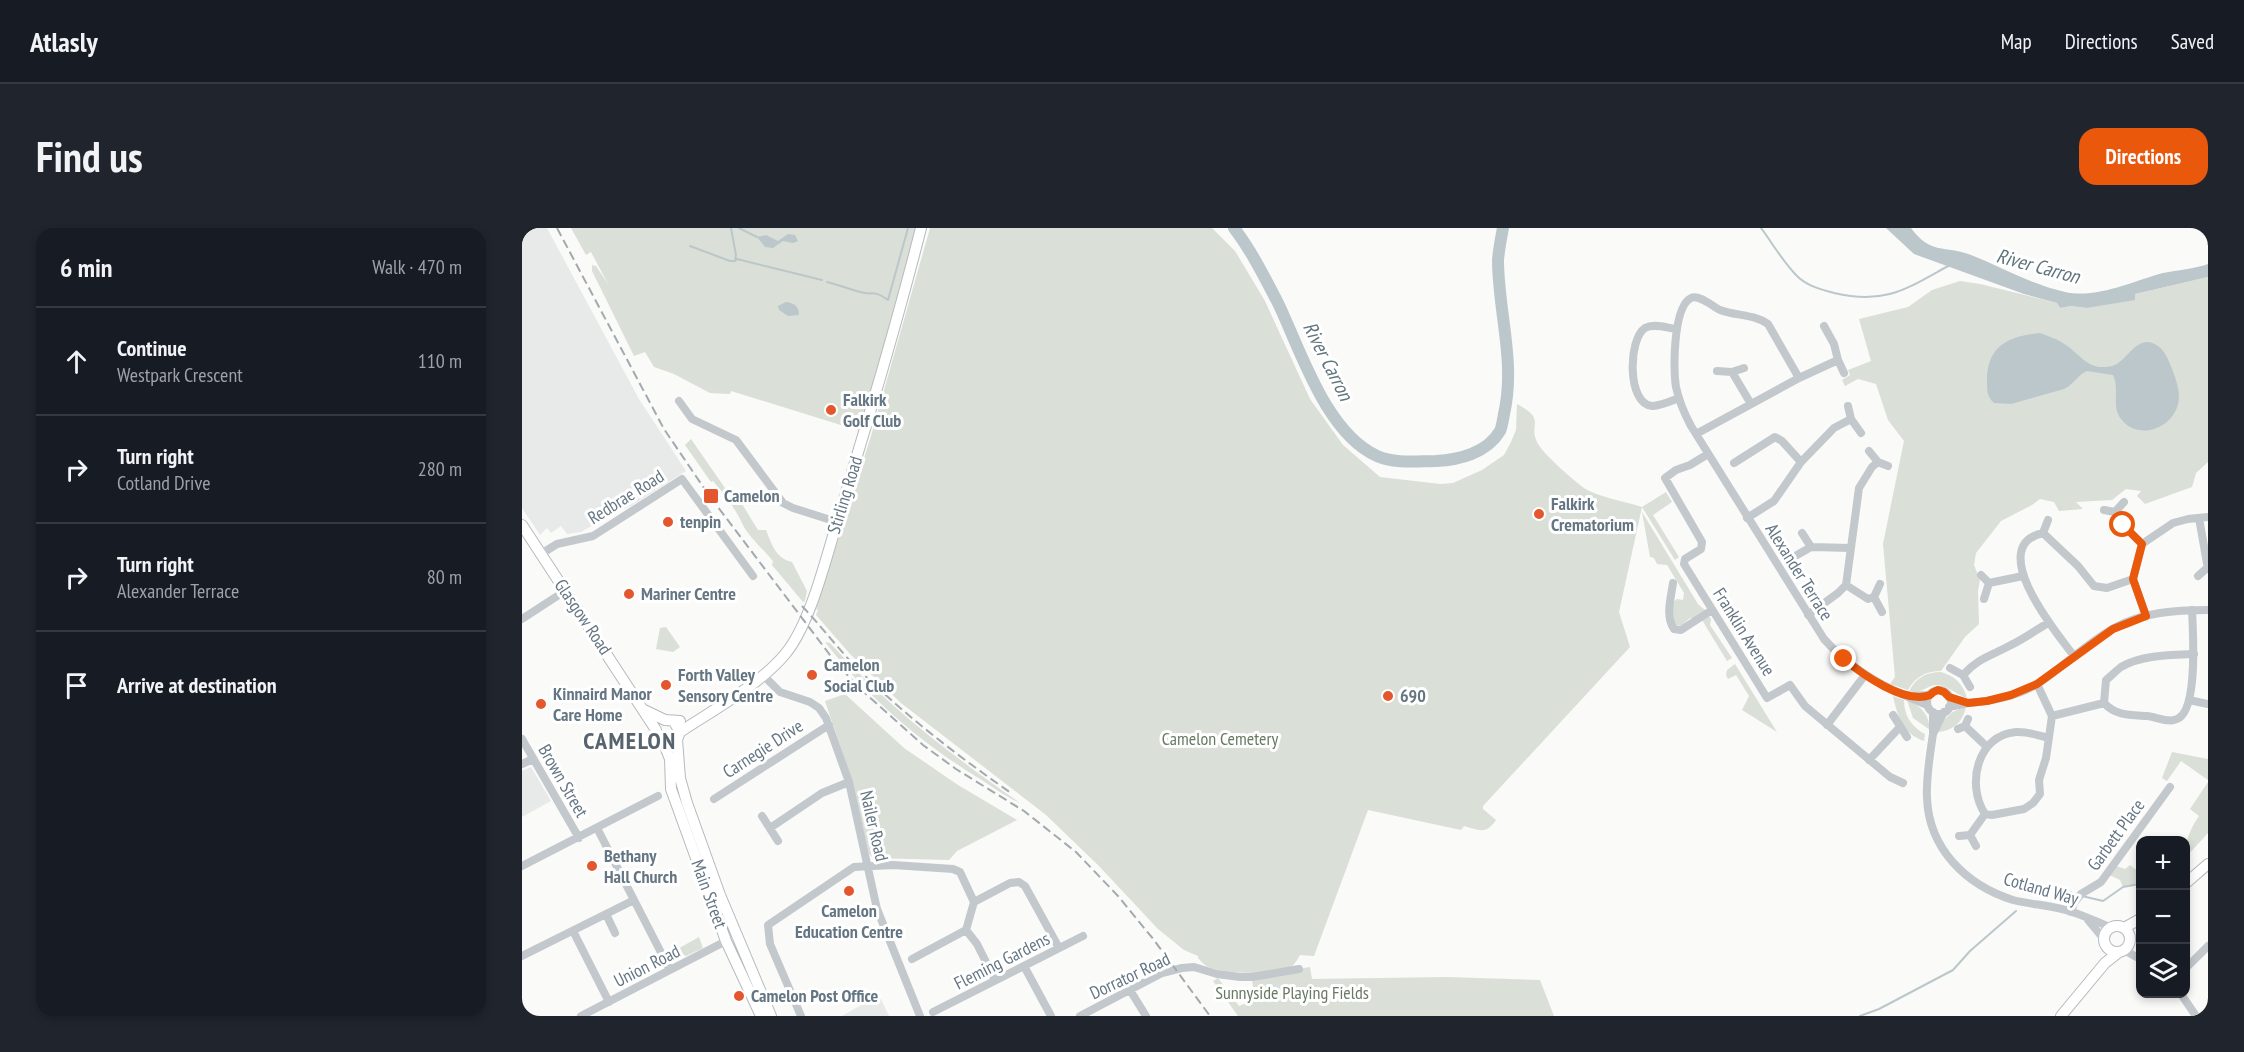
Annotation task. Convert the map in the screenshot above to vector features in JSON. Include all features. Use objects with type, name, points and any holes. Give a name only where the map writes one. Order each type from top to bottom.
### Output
[{"type":"main road","name":"Stirling Road","points":[[678,736],[763,675],[786,652],[804,621],[864,434],[921,228]]},
{"type":"main road","name":"Glasgow Road","points":[[522,525],[656,730]]},
{"type":"main road","points":[[643,710],[670,721],[678,736],[671,744],[664,744],[658,740],[656,730],[659,724],[670,721]]},
{"type":"main road","name":"Stirling Road","points":[[670,721],[701,718]]},
{"type":"main road","name":"Main Street","points":[[678,736],[680,778],[687,803],[730,920],[771,1016]]},
{"type":"main road","name":"Main Street","points":[[664,744],[670,759],[671,789],[726,941],[760,1016]]},
{"type":"main road","points":[[2190,880],[2208,864]]},
{"type":"main road","name":"Main Street","points":[[726,941],[731,934],[730,920]]},
{"type":"main road","points":[[2061,1016],[2105,963],[2128,946],[2127,931],[2136,922]]},
{"type":"main road","points":[[2127,931],[2136,925]]},
{"type":"main road","points":[[2089,981],[2100,960],[2105,931],[2110,927],[2120,926],[2127,931]]},
{"type":"main road","points":[[2104,941],[2109,950],[2122,951]]},
{"type":"street","points":[[1679,398],[1652,406],[1644,402],[1636,392],[1635,346],[1641,332],[1652,326],[1677,329],[1684,306],[1694,297],[1721,310],[1761,319],[1768,324],[1799,378]]},
{"type":"street","points":[[1824,326],[1834,344],[1844,373]]},
{"type":"street","name":"Alexander Terrace","points":[[1677,329],[1675,374],[1684,414],[1808,615],[1834,650],[1865,675],[1930,709]]},
{"type":"street","points":[[1696,434],[1799,378],[1838,360]]},
{"type":"street","points":[[1718,371],[1732,372],[1744,368]]},
{"type":"street","points":[[1732,372],[1751,404]]},
{"type":"street","points":[[679,401],[681,414],[736,440],[783,503],[837,522]]},
{"type":"street","points":[[1848,406],[1851,418],[1861,433]]},
{"type":"street","points":[[1747,518],[1774,501],[1801,462],[1834,428],[1851,418]]},
{"type":"street","points":[[1734,463],[1775,437],[1782,441],[1801,462]]},
{"type":"street","points":[[1869,451],[1878,462],[1888,466]]},
{"type":"street","name":"Franklin Avenue","points":[[1708,454],[1665,478],[1702,542],[1701,549],[1685,559],[1684,564],[1767,698],[1790,686],[1805,706],[1827,725],[1890,777],[1903,783]]},
{"type":"street","points":[[1808,615],[1846,585],[1859,488],[1878,462]]},
{"type":"street","name":"Redbrae Road","points":[[541,554],[557,544],[593,536],[682,479],[753,576]]},
{"type":"street","points":[[2115,512],[2124,502]]},
{"type":"street","points":[[2104,510],[2115,512],[2123,525],[2142,544]]},
{"type":"street","points":[[2146,616],[2133,579],[2142,544],[2173,523],[2208,517]]},
{"type":"street","points":[[2198,576],[2208,569],[2199,519]]},
{"type":"street","points":[[2043,533],[2048,520]]},
{"type":"street","points":[[1802,532],[1811,547]]},
{"type":"street","points":[[2043,533],[2078,566],[2094,586],[2108,588],[2133,579]]},
{"type":"street","points":[[2043,533],[2038,534],[2025,545],[2021,553],[2023,576],[2048,622],[2074,656]]},
{"type":"street","points":[[1790,559],[1811,547],[1851,548]]},
{"type":"street","points":[[1981,575],[1989,583]]},
{"type":"street","points":[[1989,583],[2023,576]]},
{"type":"street","points":[[1674,583],[1676,593],[1670,620],[1677,630],[1712,610]]},
{"type":"street","points":[[1984,599],[1989,583]]},
{"type":"street","points":[[1874,597],[1880,584]]},
{"type":"street","points":[[1846,585],[1868,598],[1874,597]]},
{"type":"street","points":[[522,619],[565,591]]},
{"type":"street","points":[[1874,597],[1882,612]]},
{"type":"street","points":[[1929,695],[1930,709],[1946,710],[1968,703],[2011,695],[2037,684],[2113,629],[2146,616],[2174,610],[2208,610]]},
{"type":"street","points":[[2104,703],[2118,714],[2170,721],[2178,719],[2183,714],[2189,700],[2193,654],[2192,610]]},
{"type":"street","points":[[1963,675],[1979,660],[2010,646],[2048,622]]},
{"type":"street","points":[[2104,703],[2106,680],[2121,667],[2163,655],[2193,654]]},
{"type":"street","points":[[1950,668],[1963,675],[1970,687]]},
{"type":"street","name":"Nailer Road","points":[[763,675],[780,692],[810,702],[819,708],[829,725],[849,782],[876,909],[920,1016]]},
{"type":"street","points":[[1827,725],[1865,675]]},
{"type":"street","points":[[2037,684],[2052,716],[2049,738],[2039,780],[2040,794],[2024,809],[1992,815],[1985,814],[1979,805],[1976,790],[1978,763],[1986,746],[2000,736],[2016,732],[2049,738]]},
{"type":"street","points":[[1906,696],[1929,695],[1938,690],[1949,697],[1968,703]]},
{"type":"street","points":[[1946,710],[1949,697]]},
{"type":"street","points":[[2189,700],[2208,704]]},
{"type":"street","points":[[2052,716],[2104,703]]},
{"type":"street","name":"Cotland Way","points":[[1930,709],[1933,734],[1927,797],[1932,829],[1941,849],[1955,866],[1977,885],[2013,899],[2071,912],[2110,927]]},
{"type":"street","name":"Cotland Way","points":[[1933,734],[1946,710]]},
{"type":"street","points":[[1893,716],[1907,737]]},
{"type":"street","name":"Carnegie Drive","points":[[714,799],[829,725]]},
{"type":"street","points":[[1964,725],[1986,746]]},
{"type":"street","points":[[1869,760],[1899,728]]},
{"type":"street","name":"Brown Street","points":[[522,739],[579,838]]},
{"type":"street","points":[[522,765],[533,759]]},
{"type":"street","points":[[770,828],[822,793],[849,782]]},
{"type":"street","name":"Garbett Place","points":[[2071,912],[2081,894],[2101,882],[2170,787]]},
{"type":"street","points":[[522,866],[658,796]]},
{"type":"street","points":[[1959,836],[1970,835],[1985,814]]},
{"type":"street","points":[[762,816],[778,841]]},
{"type":"street","points":[[597,828],[670,970]]},
{"type":"street","points":[[1970,835],[1976,846]]},
{"type":"street","points":[[801,1016],[770,944],[768,926],[854,867],[893,865],[953,869],[960,872],[974,902],[966,930],[912,959]]},
{"type":"street","points":[[974,902],[1010,883],[1019,882],[1025,886],[1059,948]]},
{"type":"street","points":[[522,956],[634,900]]},
{"type":"street","points":[[606,914],[615,933]]},
{"type":"street","name":"Cotland Way","points":[[2087,919],[2104,941]]},
{"type":"street","points":[[966,930],[977,944],[995,980]]},
{"type":"street","points":[[573,931],[609,1002]]},
{"type":"street","name":"Fleming Gardens","points":[[933,1012],[1083,936]]},
{"type":"street","name":"Union Road","points":[[582,1016],[726,941]]},
{"type":"street","points":[[2190,964],[2208,946]]},
{"type":"street","points":[[2122,951],[2136,957]]},
{"type":"street","points":[[1024,966],[1051,1016]]},
{"type":"street","name":"Dorrator Road","points":[[1080,1016],[1162,974],[1188,967],[1240,977],[1299,969]]},
{"type":"street","points":[[1130,990],[1146,1016]]},
{"type":"street","points":[[2185,998],[2196,1016]]},
{"type":"shaded area","points":[[522,228],[547,228],[639,399],[686,471],[631,506],[581,532],[567,534],[561,526],[551,533],[547,528],[540,535],[522,508]]},
{"type":"shaded area","points":[[1886,228],[1911,228],[1918,237],[1932,246],[1971,255],[2053,289],[2077,294],[2102,291],[2163,273],[2208,264],[2208,277],[2135,294],[2135,300],[2087,308],[2071,306],[2060,308],[2057,303],[2024,294],[1914,254]]},
{"type":"shaded area","points":[[788,234],[795,235],[798,241],[793,243],[783,241],[773,248],[765,247],[757,237],[766,235],[778,241]]},
{"type":"shaded area","points":[[786,302],[796,306],[799,315],[788,316],[779,310],[778,306]]},
{"type":"shaded area","points":[[2040,333],[2068,346],[2089,364],[2103,367],[2117,364],[2144,342],[2151,342],[2158,346],[2168,360],[2178,386],[2179,400],[2175,413],[2162,426],[2154,429],[2145,431],[2128,426],[2118,414],[2113,375],[2087,371],[2064,389],[2011,404],[1994,403],[1987,390],[1987,381],[1991,359],[1996,351],[2010,340]]},
{"type":"shaded area","points":[[531,767],[551,801],[522,817],[522,771]]},
{"type":"shaded area","points":[[879,995],[889,1016],[842,1016]]},
{"type":"green space","name":"Falkirk Golf Club","points":[[571,228],[916,228],[860,431],[731,391],[730,394],[710,393],[674,374],[654,367],[645,352],[634,356],[592,271],[592,265],[596,266],[608,284],[591,252],[586,255]]},
{"type":"green space","name":"Camelon Cemetery","points":[[930,228],[1212,228],[1235,251],[1265,301],[1310,399],[1343,445],[1380,477],[1440,484],[1453,483],[1482,470],[1504,455],[1511,442],[1516,430],[1517,404],[1532,414],[1535,422],[1535,436],[1540,447],[1573,479],[1596,494],[1642,507],[1619,612],[1630,647],[1483,806],[1483,809],[1496,820],[1489,828],[1482,830],[1464,826],[1461,830],[1368,810],[1314,956],[1300,955],[1294,965],[1288,969],[1271,972],[1236,972],[1207,966],[1198,956],[1184,950],[1158,929],[1098,865],[1046,815],[901,703],[851,655],[816,615],[871,436]]},
{"type":"green space","points":[[2208,277],[2208,462],[2196,473],[2192,487],[2145,504],[2137,496],[2141,491],[2126,489],[2112,500],[2076,502],[2083,509],[2059,511],[2054,502],[2040,499],[2001,521],[1976,553],[1974,565],[1980,580],[1979,624],[1965,637],[1941,671],[1930,672],[1922,676],[1908,690],[1890,684],[1895,677],[1883,544],[1904,441],[1888,420],[1876,384],[1858,379],[1845,386],[1842,380],[1850,375],[1848,370],[1871,361],[1859,319],[1908,307],[1932,290],[1960,281],[2057,303],[2060,308],[2071,306],[2087,308],[2135,299],[2135,294]]},
{"type":"green space","points":[[691,439],[727,491],[742,504],[758,530],[766,530],[778,554],[792,562],[807,591],[805,601],[803,602],[772,565],[773,561],[745,529],[726,497],[713,481],[711,482],[685,445]]},
{"type":"green space","points":[[1666,492],[1672,502],[1653,515],[1679,557],[1675,560],[1642,507]]},
{"type":"green space","points":[[1642,512],[1698,604],[1706,611],[1693,619],[1690,618],[1682,625],[1675,625],[1672,613],[1673,602],[1677,599],[1683,600],[1684,593],[1667,565],[1657,564],[1654,558],[1650,557]]},
{"type":"green space","points":[[1709,616],[1710,625],[1732,658],[1727,661],[1702,620]]},
{"type":"green space","points":[[666,627],[680,647],[673,652],[656,649],[660,628]]},
{"type":"green space","points":[[825,642],[830,643],[874,688],[920,728],[1020,803],[958,765],[896,718],[859,682]]},
{"type":"green space","points":[[1735,664],[1777,732],[1742,710],[1749,696],[1736,675],[1728,679],[1726,675],[1727,670]]},
{"type":"green space","points":[[1941,672],[1958,681],[1967,698],[1940,685],[1921,691],[1909,691],[1922,677]]},
{"type":"green space","points":[[845,694],[904,748],[958,785],[1017,820],[957,851],[949,860],[873,858],[869,854],[852,781],[825,701]]},
{"type":"green space","points":[[1893,696],[1904,700],[1907,716],[1916,728],[1925,734],[1924,741],[1906,729],[1899,717]]},
{"type":"green space","points":[[1907,700],[1923,711],[1928,719],[1930,730],[1913,718]]},
{"type":"green space","points":[[1966,707],[1956,725],[1938,732],[1949,715]]},
{"type":"green space","points":[[2172,752],[2208,759],[2208,780],[2181,761],[2167,781],[2162,778]]},
{"type":"green space","points":[[2208,782],[2208,833],[2190,853],[2189,836],[2199,816],[2190,809]]},
{"type":"green space","points":[[2113,865],[2125,869],[2130,865],[2136,870],[2136,885],[2123,887],[2120,880],[2107,874]]},
{"type":"green space","points":[[699,937],[703,948],[686,956],[674,951]]},
{"type":"green space","name":"Sunnyside Playing Fields","points":[[1310,967],[1312,979],[1447,977],[1540,980],[1554,1016],[1238,1016],[1213,981],[1218,978],[1239,1006],[1254,1000],[1252,977]]},
{"type":"waterway","points":[[731,228],[735,261],[737,259],[822,280]]},
{"type":"waterway","points":[[739,228],[757,237]]},
{"type":"waterway","points":[[827,282],[864,293],[876,294],[888,300],[908,228]]},
{"type":"waterway","name":"River Carron","points":[[1234,228],[1252,255],[1278,303],[1317,389],[1343,429],[1359,445],[1377,456],[1384,459],[1414,462],[1445,460],[1472,454],[1488,445],[1501,429],[1508,375],[1498,260],[1503,228]]},
{"type":"waterway","points":[[1761,228],[1797,276],[1809,285],[1834,293],[1868,297],[1895,293],[1950,265]]},
{"type":"waterway","points":[[690,246],[735,261]]},
{"type":"waterway","points":[[2082,896],[2103,901],[2123,887],[2136,885]]},
{"type":"waterway","points":[[2044,891],[2058,887],[2077,895]]},
{"type":"waterway","points":[[1860,1016],[1879,1009],[1953,970],[1970,951],[2016,911]]},
{"type":"railway","points":[[557,228],[664,429],[708,494],[830,655],[858,687],[923,745],[956,769],[1024,811],[1076,852],[1118,896],[1154,940],[1210,1016]]},
{"type":"railway","points":[[802,606],[854,665],[891,700],[949,748],[1011,793]]},
{"type":"place","name":"Falkirk Golf Club","points":[[831,410]]},
{"type":"place","name":"Camelon","points":[[711,496]]},
{"type":"place","name":"Falkirk Crematorium","points":[[1539,514]]},
{"type":"place","name":"tenpin","points":[[668,522]]},
{"type":"place","name":"Mariner Centre","points":[[629,594]]},
{"type":"place","name":"Camelon Social Club","points":[[812,675]]},
{"type":"place","name":"Forth Valley Sensory Centre","points":[[666,685]]},
{"type":"place","name":"690","points":[[1388,696]]},
{"type":"place","name":"Kinnaird Manor Care Home","points":[[541,704]]},
{"type":"place","name":"Bethany Hall Church","points":[[592,866]]},
{"type":"place","name":"Camelon Education Centre","points":[[849,891]]},
{"type":"place","name":"Camelon Post Office","points":[[739,996]]},
{"type":"district","name":"CAMELON","points":[[630,741]]},
{"type":"route","points":[[1844,659],[1875,682],[1906,696],[1929,695],[1941,690],[1949,697],[1968,703],[2011,695],[2037,684],[2113,629],[2146,616],[2133,579],[2142,544],[2123,525]]}]
